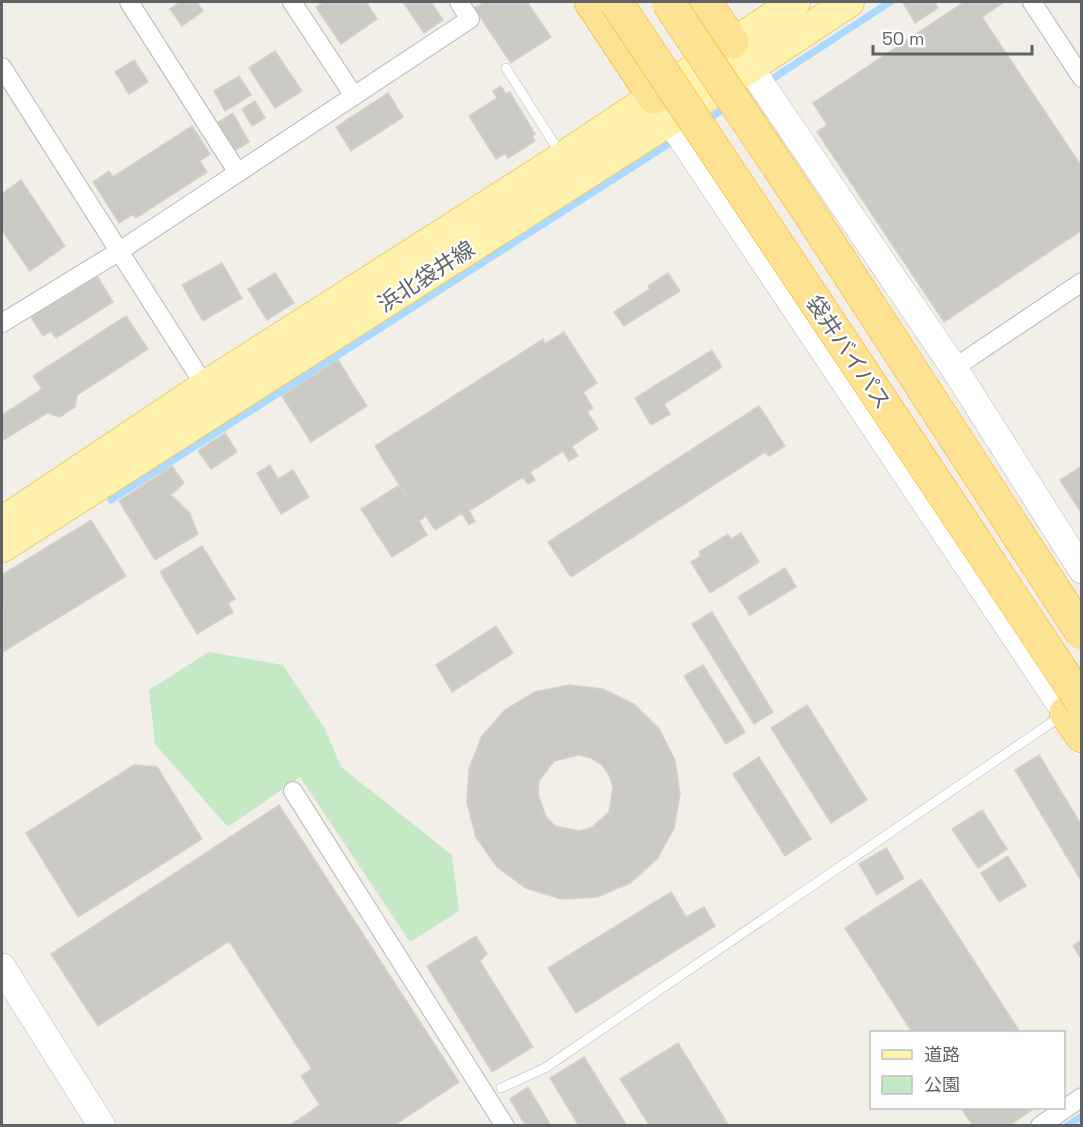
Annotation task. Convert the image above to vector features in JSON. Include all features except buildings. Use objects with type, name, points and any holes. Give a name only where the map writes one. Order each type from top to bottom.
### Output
[{"type":"highway","points":[[591,2],[662,109]]},
{"type":"highway","name":"袋井バイパス","points":[[616,2],[1078,713]]},
{"type":"highway","name":"袋井バイパス","points":[[668,2],[810,214],[1082,633]]},
{"type":"highway","points":[[705,2],[740,54]]},
{"type":"main road","name":"浜北袋井線","points":[[2,547],[662,109],[740,54],[795,2]]},
{"type":"main road","name":"浜北袋井線","points":[[740,54],[849,2]]},
{"type":"main road","name":"浜北袋井線","points":[[2,522],[205,386],[563,157],[662,109]]},
{"type":"street","points":[[129,2],[238,173]]},
{"type":"street","points":[[292,2],[354,96]]},
{"type":"street","points":[[2,323],[118,252],[470,19],[459,2]]},
{"type":"street","points":[[1032,2],[1082,78]]},
{"type":"street","points":[[740,54],[954,368],[1082,570]]},
{"type":"street","points":[[2,67],[205,386]]},
{"type":"street","points":[[662,109],[1078,713]]},
{"type":"street","points":[[954,368],[1082,282]]},
{"type":"street","points":[[293,791],[505,1125]]},
{"type":"street","points":[[3,972],[102,1125]]},
{"type":"street","points":[[1065,1108],[1082,1097]]},
{"type":"street","points":[[1040,1125],[1064,1109]]},
{"type":"lane","points":[[506,68],[563,157]]},
{"type":"lane","points":[[501,1088],[545,1068],[1078,713]]},
{"type":"green space","points":[[209,652],[283,665],[325,729],[341,767],[452,855],[459,911],[410,942],[300,777],[228,827],[155,744],[149,690]]},
{"type":"waterway","points":[[766,83],[890,2]]},
{"type":"waterway","points":[[705,121],[729,106]]},
{"type":"waterway","points":[[111,500],[675,140]]},
{"type":"waterway","points":[[1067,1126],[1082,1116]]}]
